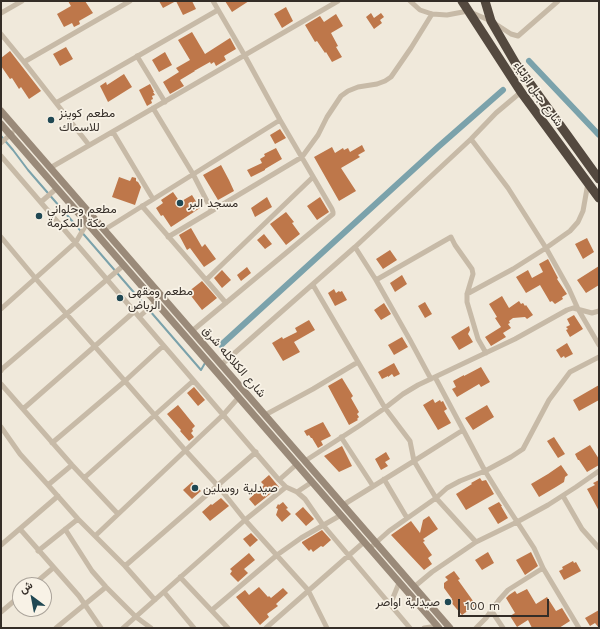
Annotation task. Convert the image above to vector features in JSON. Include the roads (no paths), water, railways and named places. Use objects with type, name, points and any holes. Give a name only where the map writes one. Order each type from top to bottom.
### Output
[{"type":"highway","name":"شارع جبل اولياء","points":[[462,1],[521,92],[599,198]]},
{"type":"highway","name":"شارع جبل اولياء","points":[[485,1],[491,21],[508,52],[599,179]]},
{"type":"street","points":[[1,13],[22,1]]},
{"type":"street","points":[[24,62],[130,1]]},
{"type":"street","points":[[192,331],[333,214],[332,209],[213,1]]},
{"type":"street","points":[[50,168],[338,1]]},
{"type":"street","points":[[410,1],[420,10],[432,14],[446,15],[468,11],[491,21],[511,34],[518,36],[558,1]]},
{"type":"street","points":[[56,103],[218,10]]},
{"type":"street","points":[[168,237],[302,157],[318,135],[341,96],[348,91],[377,84],[391,77],[432,14]]},
{"type":"street","points":[[1,34],[89,145]]},
{"type":"street","points":[[137,56],[165,102]]},
{"type":"street","points":[[221,365],[355,247],[471,139],[496,113],[521,92]]},
{"type":"street","points":[[154,108],[193,174],[212,210]]},
{"type":"street","name":"شارع الكلاكله شرق","points":[[1,111],[450,628]]},
{"type":"street","points":[[104,230],[280,120]]},
{"type":"street","name":"شارع الكلاكله شرق","points":[[1,124],[438,627]]},
{"type":"street","points":[[1,143],[17,129]]},
{"type":"street","points":[[113,132],[153,199]]},
{"type":"street","points":[[471,139],[508,188],[546,248],[599,345]]},
{"type":"street","points":[[1,156],[135,311],[193,381],[224,414],[279,480],[286,487],[297,492],[304,499],[410,628]]},
{"type":"street","points":[[206,280],[313,177]]},
{"type":"street","points":[[467,294],[513,269],[570,231],[578,222],[583,211],[588,183]]},
{"type":"street","points":[[41,202],[57,188]]},
{"type":"street","points":[[142,206],[226,303]]},
{"type":"street","points":[[1,309],[76,242],[87,223]]},
{"type":"street","points":[[1,237],[3,243],[308,590],[327,628]]},
{"type":"street","points":[[376,280],[450,237],[454,245],[470,264],[472,269],[473,274],[467,294],[467,302],[478,339],[486,353]]},
{"type":"street","points":[[355,247],[433,378],[485,471],[534,548],[579,628]]},
{"type":"street","points":[[2,369],[124,265]]},
{"type":"street","points":[[313,285],[385,408],[410,441],[414,461],[436,498],[476,542]]},
{"type":"street","points":[[139,317],[156,302]]},
{"type":"street","points":[[305,461],[385,408],[403,394],[433,378],[515,339],[567,310],[573,308],[592,313],[599,311]]},
{"type":"street","points":[[23,409],[135,311]]},
{"type":"street","points":[[52,443],[125,381],[163,346]]},
{"type":"street","points":[[370,548],[447,488],[485,471],[523,449],[549,400],[564,379],[570,372],[599,357]]},
{"type":"street","points":[[264,415],[313,389],[358,362]]},
{"type":"street","points":[[84,478],[193,381]]},
{"type":"street","points":[[1,384],[52,443],[118,514]]},
{"type":"street","points":[[95,536],[224,414],[239,397]]},
{"type":"street","points":[[1,428],[20,454],[48,486],[125,566],[155,600]]},
{"type":"street","points":[[343,505],[463,430]]},
{"type":"street","points":[[342,437],[373,486]]},
{"type":"street","points":[[125,566],[256,452]]},
{"type":"street","points":[[279,480],[297,464]]},
{"type":"street","points":[[48,486],[72,465]]},
{"type":"street","points":[[414,587],[432,572],[476,542],[517,522],[563,496],[599,471]]},
{"type":"street","points":[[384,479],[407,518]]},
{"type":"street","points":[[297,492],[312,482]]},
{"type":"street","points":[[123,628],[245,520],[286,487]]},
{"type":"street","points":[[1,537],[3,544],[58,496]]},
{"type":"street","points":[[563,496],[582,529],[599,548]]},
{"type":"street","points":[[212,610],[277,555],[301,538],[341,515]]},
{"type":"street","points":[[38,551],[78,518]]},
{"type":"street","points":[[20,529],[78,596],[101,628]]},
{"type":"street","points":[[65,529],[92,571],[136,617],[151,628]]},
{"type":"street","points":[[266,628],[364,542]]},
{"type":"street","points":[[42,577],[53,568]]},
{"type":"street","points":[[476,628],[486,618],[508,590],[544,568]]},
{"type":"street","points":[[180,577],[228,628]]},
{"type":"street","points":[[390,605],[399,583]]},
{"type":"street","points":[[56,628],[106,586]]},
{"type":"street","points":[[164,592],[194,628]]},
{"type":"street","points":[[1,612],[12,603]]},
{"type":"street","points":[[491,610],[503,628]]},
{"type":"street","points":[[424,628],[438,627]]},
{"type":"waterway","points":[[529,61],[599,135]]},
{"type":"waterway","points":[[221,345],[438,147],[503,90]]},
{"type":"waterway","points":[[1,136],[28,170],[201,370],[205,363]]},
{"type":"place","name":"مطعم كوينز للاسماك","points":[[51,120]]},
{"type":"place","name":"مسجد البر","points":[[180,203]]},
{"type":"place","name":"مطعم وحلواني مكة المكرمة","points":[[39,216]]},
{"type":"place","name":"مطعم ومقهى الرباض","points":[[120,298]]},
{"type":"place","name":"صيدلية روسلين","points":[[195,488]]},
{"type":"place","name":"صيدلية اواصر","points":[[448,602]]}]
